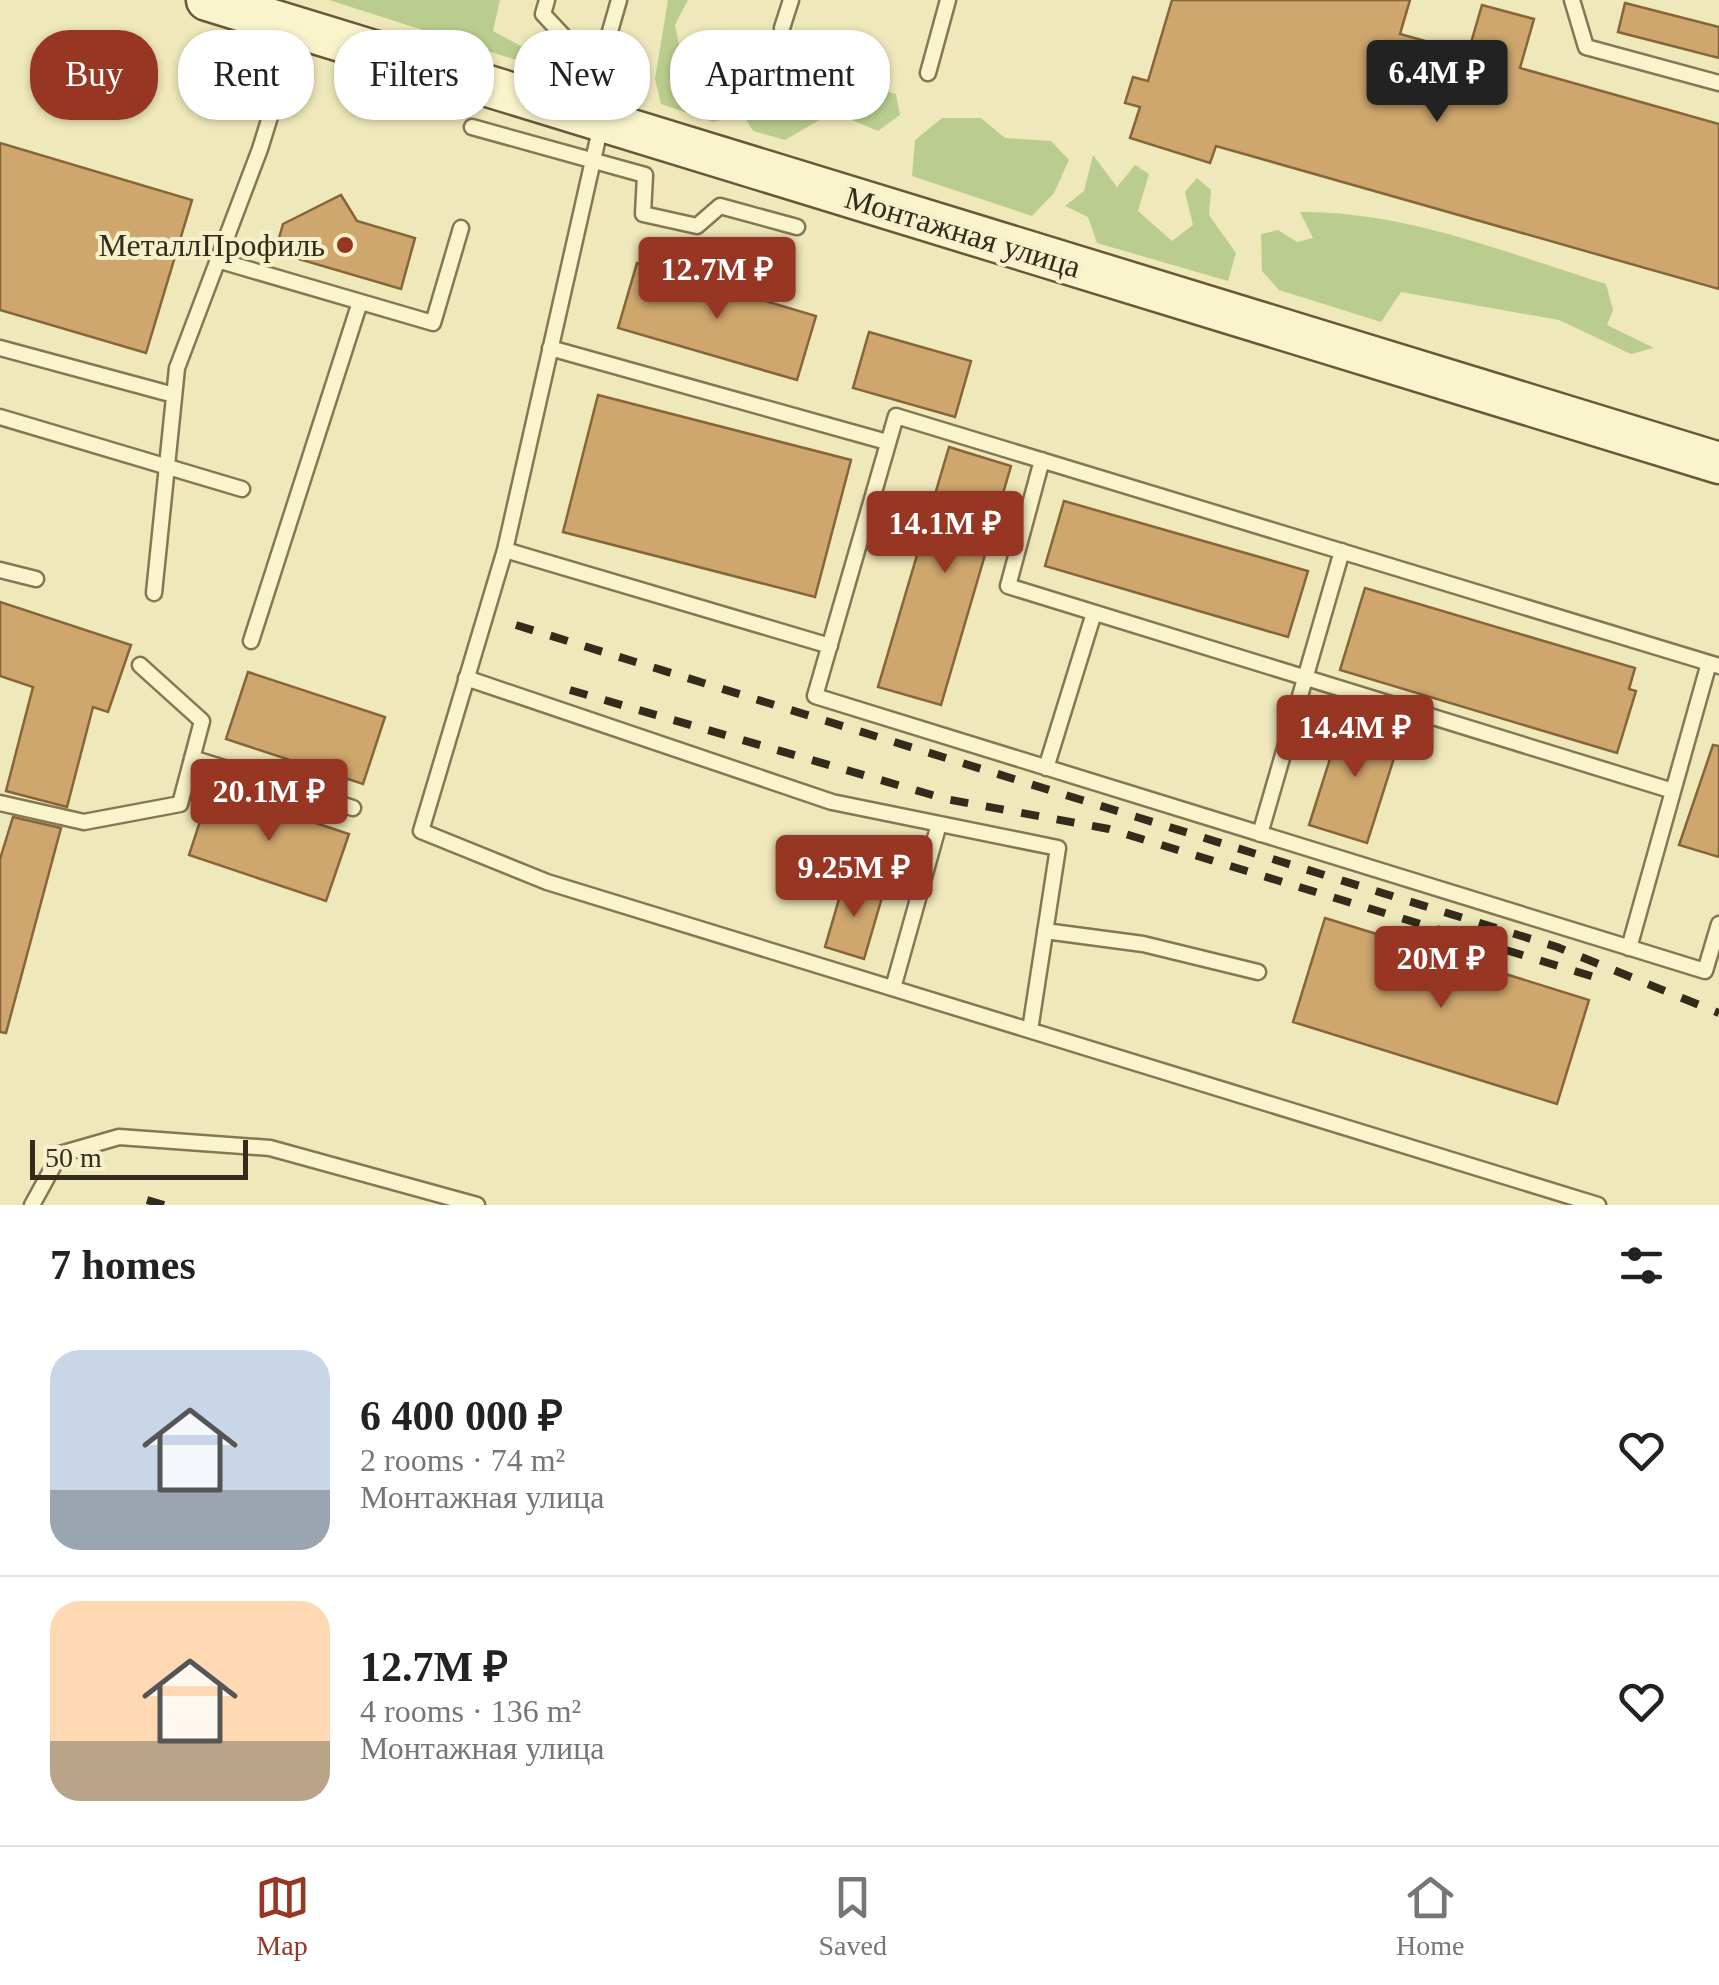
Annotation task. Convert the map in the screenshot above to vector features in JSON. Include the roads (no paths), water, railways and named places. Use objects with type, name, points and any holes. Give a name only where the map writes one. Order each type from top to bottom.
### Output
[{"type":"street","name":"Монтажная улица","points":[[207,0],[291,21],[514,93]]},
{"type":"street","name":"Монтажная улица","points":[[597,120],[1719,463]]},
{"type":"lane","points":[[546,0],[543,14],[558,30]]},
{"type":"lane","points":[[610,30],[619,0]]},
{"type":"lane","points":[[782,28],[790,0]]},
{"type":"lane","points":[[928,74],[948,0]]},
{"type":"lane","points":[[1572,0],[1586,47],[1719,83]]},
{"type":"lane","points":[[154,592],[176,368],[218,260],[291,21]]},
{"type":"lane","points":[[594,120],[593,161],[505,550],[420,831],[547,882],[1598,1205]]},
{"type":"lane","points":[[472,127],[645,175],[643,214],[697,226],[720,206],[797,227]]},
{"type":"lane","points":[[218,260],[433,323],[461,228]]},
{"type":"lane","points":[[251,641],[360,302]]},
{"type":"lane","points":[[0,348],[174,395]]},
{"type":"lane","points":[[550,348],[888,442]]},
{"type":"lane","points":[[1629,948],[1714,664],[896,416],[815,696],[1706,972],[1719,924]]},
{"type":"lane","points":[[0,417],[242,489]]},
{"type":"lane","points":[[1042,460],[1008,586],[1673,791]]},
{"type":"lane","points":[[505,550],[830,646]]},
{"type":"lane","points":[[1260,834],[1342,551]]},
{"type":"lane","points":[[0,570],[36,579]]},
{"type":"lane","points":[[1046,768],[1094,613]]},
{"type":"lane","points":[[0,803],[84,822],[180,804],[202,720],[140,665]]},
{"type":"lane","points":[[466,678],[832,802],[1058,848],[1030,1030]]},
{"type":"lane","points":[[192,758],[353,808]]},
{"type":"lane","points":[[893,988],[939,824]]},
{"type":"lane","points":[[1045,931],[1144,944],[1258,972]]},
{"type":"lane","points":[[32,1205],[60,1154],[119,1137],[270,1148],[477,1205]]},
{"type":"railway","points":[[516,625],[1557,947],[1719,1013]]},
{"type":"railway","points":[[570,690],[946,799],[1109,829],[1604,980]]},
{"type":"railway","points":[[147,1200],[164,1205]]},
{"type":"place","name":"МеталлПрофиль","points":[[345,245]]}]
